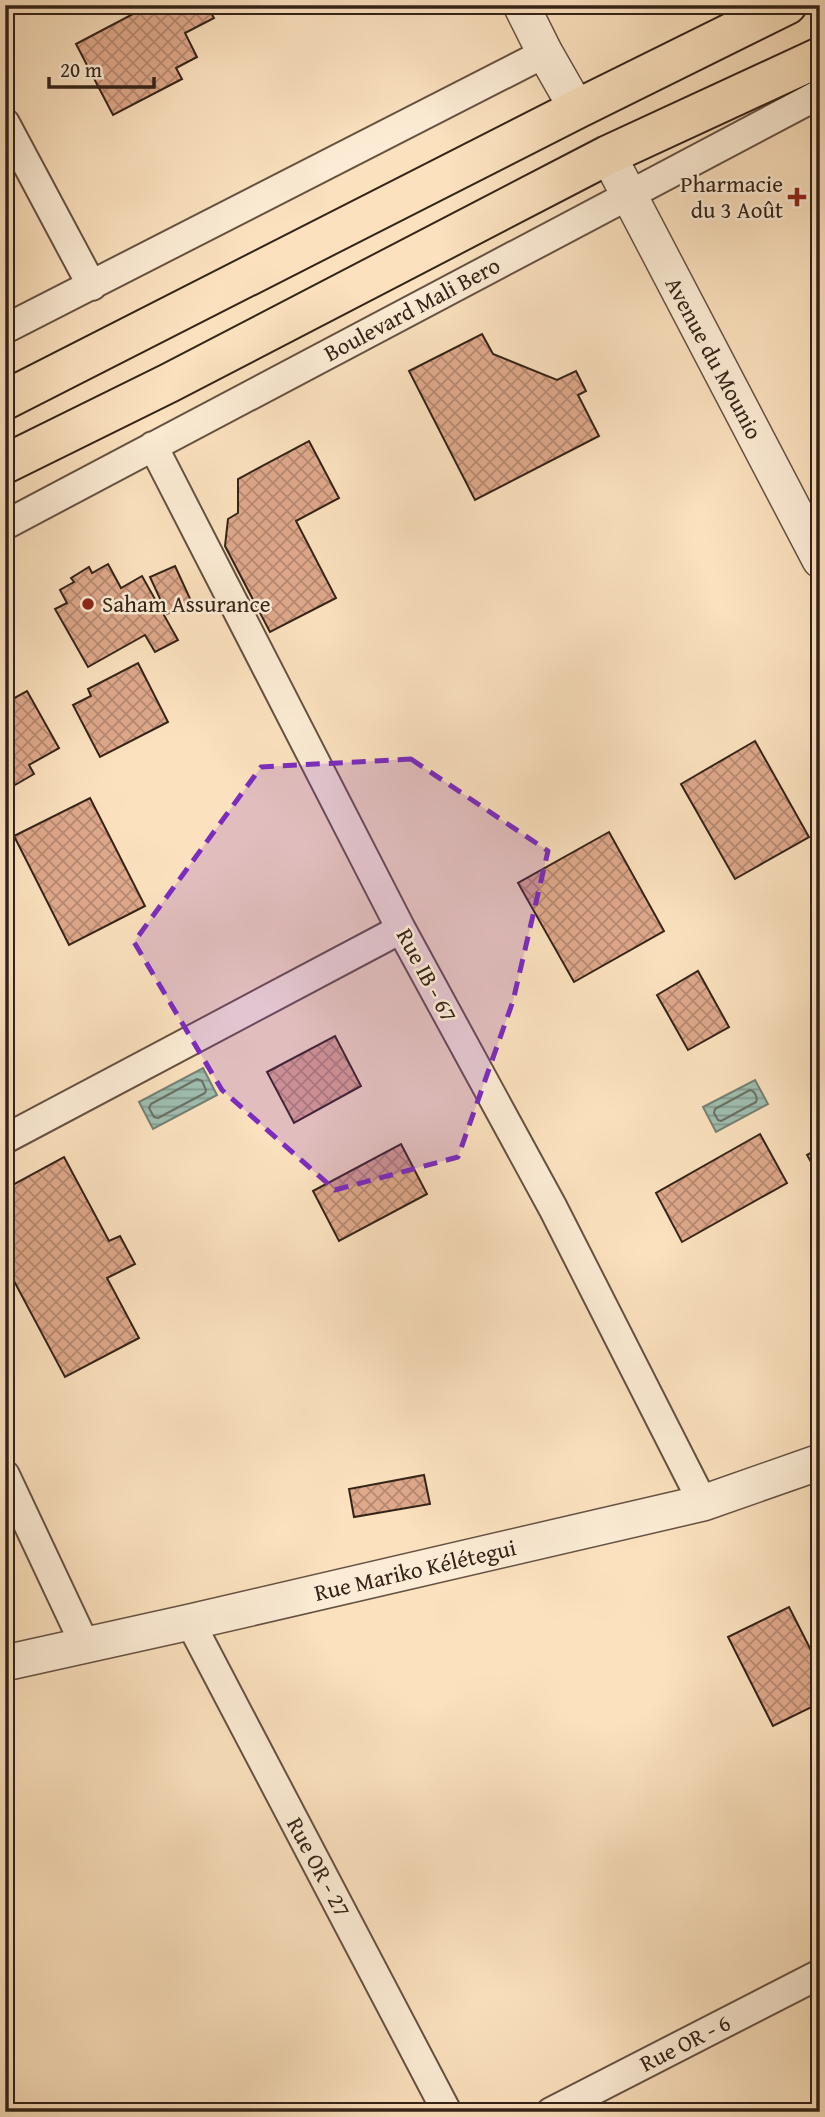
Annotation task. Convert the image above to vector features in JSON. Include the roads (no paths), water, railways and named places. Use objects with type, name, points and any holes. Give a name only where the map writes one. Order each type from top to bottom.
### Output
[{"type":"main road","points":[[5,400],[787,5]]},
{"type":"main road","name":"Boulevard Mali Bero","points":[[5,464],[169,383],[608,155],[820,57]]},
{"type":"street","points":[[521,5],[577,109]]},
{"type":"street","points":[[5,329],[545,53]]},
{"type":"street","name":"Boulevard Mali Bero","points":[[5,525],[820,94]]},
{"type":"street","points":[[5,123],[92,286]]},
{"type":"street","name":"Avenue du Mounio","points":[[608,155],[820,560]]},
{"type":"street","name":"Rue IB - 67","points":[[153,446],[401,929],[553,1208],[703,1503]]},
{"type":"street","points":[[5,1139],[401,929]]},
{"type":"street","name":"Rue Mariko Kélétegui","points":[[5,1662],[703,1503],[820,1462]]},
{"type":"street","points":[[5,1475],[85,1645]]},
{"type":"street","name":"Rue OR - 27","points":[[190,1622],[447,2112]]},
{"type":"street","name":"Rue OR - 6","points":[[551,2112],[820,1974]]},
{"type":"water","points":[[203,1068],[217,1095],[153,1129],[139,1102]]},
{"type":"water","points":[[755,1080],[768,1104],[716,1132],[703,1107]]},
{"type":"place","name":"Pharmacie du 3 Août","points":[[797,197]]},
{"type":"place","name":"Saham Assurance","points":[[88,604]]}]
